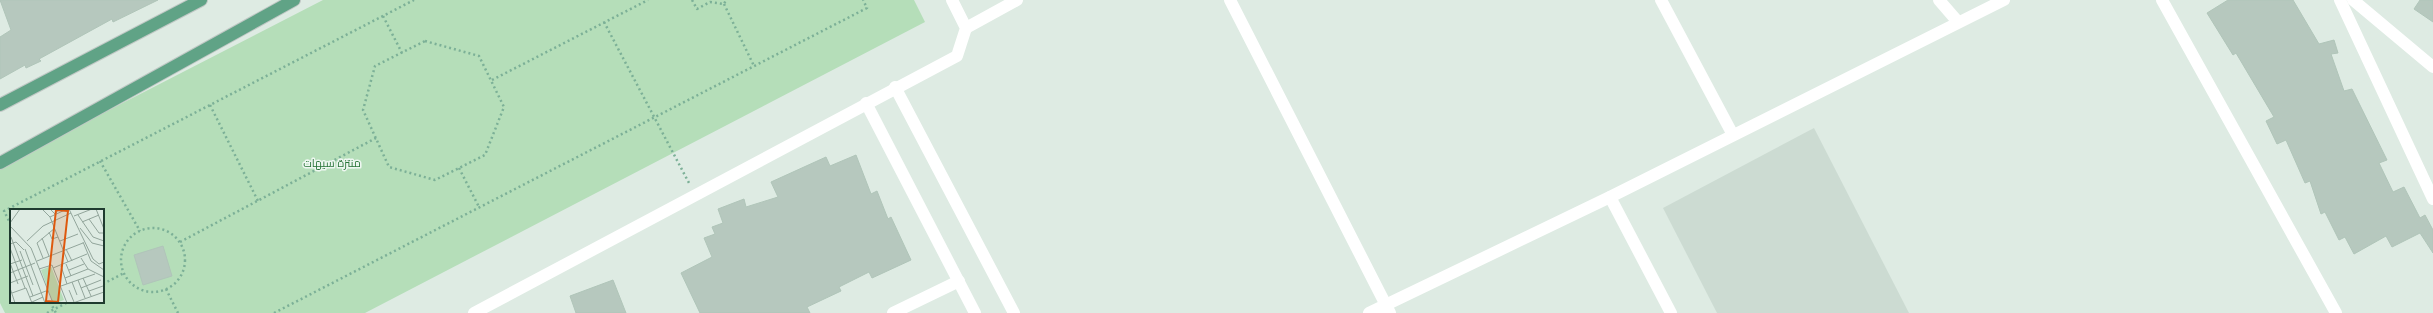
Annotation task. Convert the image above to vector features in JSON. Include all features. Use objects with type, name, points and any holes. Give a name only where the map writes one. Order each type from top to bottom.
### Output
[{"type":"main road","points":[[0,105],[202,0]]},
{"type":"main road","points":[[0,163],[294,0]]},
{"type":"street","points":[[474,313],[896,87],[958,56],[966,28],[952,0]]},
{"type":"street","points":[[966,28],[1017,0]]},
{"type":"street","points":[[1230,0],[1388,309]]},
{"type":"street","points":[[1661,0],[1733,135]]},
{"type":"street","points":[[1939,0],[1958,22]]},
{"type":"street","points":[[1368,313],[1388,309],[2004,0]]},
{"type":"street","points":[[2162,0],[2336,313]]},
{"type":"street","points":[[2340,0],[2433,199]]},
{"type":"street","points":[[2353,0],[2433,67]]},
{"type":"street","points":[[896,87],[1014,313]]},
{"type":"street","points":[[866,103],[975,313]]},
{"type":"street","points":[[1610,197],[1671,313]]},
{"type":"street","points":[[893,313],[959,281]]},
{"type":"path","points":[[10,224],[4,211],[414,0]]},
{"type":"path","points":[[492,80],[648,0]]},
{"type":"path","points":[[692,0],[697,9],[710,2],[724,4]]},
{"type":"path","points":[[724,4],[726,0]]},
{"type":"path","points":[[274,313],[867,8],[863,0]]},
{"type":"path","points":[[724,4],[754,66]]},
{"type":"path","points":[[383,16],[402,53]]},
{"type":"path","points":[[604,22],[695,195]]},
{"type":"path","points":[[425,41],[479,56],[492,80],[504,107],[485,155],[435,180],[389,167],[363,110],[375,66],[425,41]]},
{"type":"path","points":[[210,104],[258,201]]},
{"type":"path","points":[[180,242],[376,138]]},
{"type":"path","points":[[100,161],[140,231]]},
{"type":"path","points":[[459,168],[479,208]]},
{"type":"path","points":[[148,228],[166,231],[180,242],[184,252],[185,264],[179,279],[166,289],[146,292],[129,281],[124,273],[122,263],[124,249],[132,237],[140,231],[148,228]]},
{"type":"path","points":[[104,283],[124,273]]},
{"type":"path","points":[[166,289],[178,313]]},
{"type":"path","points":[[51,303],[56,313]]},
{"type":"path","points":[[47,313],[66,303]]},
{"type":"shaded area","points":[[1814,128],[1909,313],[1717,313],[1663,208]]},
{"type":"green space","name":"منتزة سيهات","points":[[323,0],[914,0],[925,22],[365,313],[5,313],[0,303],[0,166]]},
{"type":"building","points":[[0,0],[158,0],[113,22],[112,19],[39,59],[41,61],[26,68],[25,65],[0,79],[0,37],[11,30]]},
{"type":"building","points":[[2228,0],[2293,0],[2319,44],[2334,40],[2338,53],[2331,54],[2344,91],[2352,89],[2387,160],[2379,163],[2393,192],[2404,187],[2420,218],[2425,215],[2433,230],[2433,253],[2420,233],[2392,247],[2386,236],[2354,254],[2345,237],[2339,240],[2325,212],[2321,214],[2310,181],[2305,183],[2286,140],[2277,144],[2266,121],[2274,117],[2236,53],[2233,55],[2207,13]]},
{"type":"building","points":[[2420,0],[2433,0],[2433,22],[2414,9]]},
{"type":"building","points":[[856,155],[871,194],[877,191],[888,219],[891,217],[911,260],[872,278],[869,272],[839,287],[841,291],[807,307],[810,313],[700,313],[681,273],[712,257],[704,238],[715,234],[712,227],[723,223],[718,209],[744,199],[746,207],[778,197],[771,182],[826,157],[830,166]]},
{"type":"building","points":[[163,246],[172,276],[143,285],[134,255]]},
{"type":"building","points":[[613,280],[626,313],[576,313],[570,296]]}]
